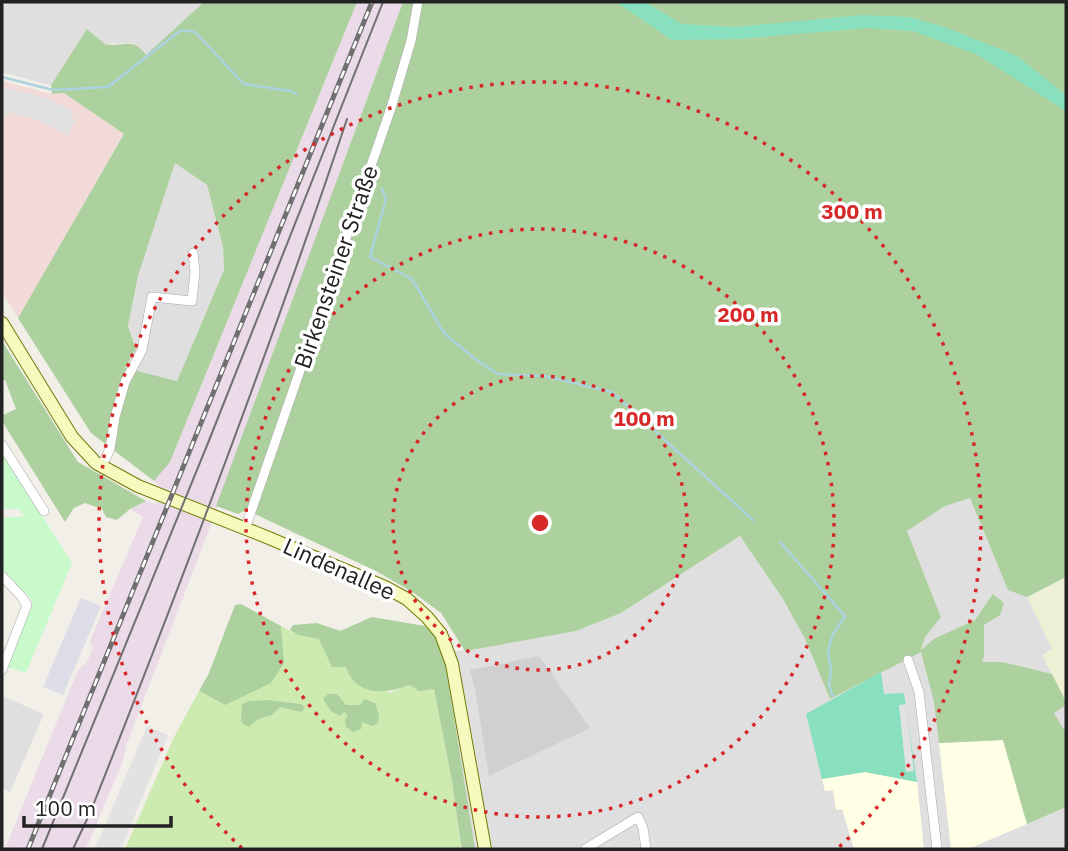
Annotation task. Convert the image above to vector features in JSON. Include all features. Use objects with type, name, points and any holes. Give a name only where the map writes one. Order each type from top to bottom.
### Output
[{"type":"street","name":"Birkensteiner Straße","points":[[244,529],[391,108],[411,41],[418,2]]},
{"type":"street","points":[[101,467],[110,449],[115,417],[125,382],[142,350],[152,297],[192,301],[195,272],[193,253]]},
{"type":"street","name":"Lindenallee","points":[[2,323],[72,437],[86,455],[101,467],[138,486],[395,593],[419,610],[441,634],[457,683],[485,849]]},
{"type":"street","points":[[2,445],[44,511]]},
{"type":"street","points":[[2,576],[27,605],[2,670]]},
{"type":"street","points":[[908,660],[919,692],[937,849]]},
{"type":"street","points":[[585,849],[638,817],[643,828],[646,849]]},
{"type":"shaded area","points":[[2,2],[204,2],[146,56],[131,43],[105,44],[87,29],[51,85],[48,85],[2,72]]},
{"type":"shaded area","points":[[357,2],[403,2],[210,527],[127,743],[123,761],[85,849],[5,849],[78,670],[87,662],[93,648],[90,641],[143,517],[130,509],[146,501],[156,504],[162,489],[154,481],[170,462]]},
{"type":"shaded area","points":[[2,81],[52,94],[64,93],[124,134],[18,318],[2,292]]},
{"type":"shaded area","points":[[2,87],[47,98],[73,111],[70,117],[76,120],[68,136],[38,120],[8,112],[2,122]]},
{"type":"shaded area","points":[[175,162],[207,185],[223,247],[224,270],[177,381],[125,369],[136,349],[128,326],[138,276]]},
{"type":"shaded area","points":[[970,498],[1008,590],[1027,597],[1066,577],[1066,849],[461,849],[452,781],[427,656],[576,631],[621,613],[740,536],[783,599],[805,639],[830,699],[921,651],[925,637],[941,617],[907,531],[945,506]]},
{"type":"shaded area","points":[[1066,577],[1066,702],[1042,655],[1052,649],[1027,597]]},
{"type":"shaded area","points":[[81,598],[101,606],[63,695],[43,687]]},
{"type":"shaded area","points":[[539,656],[590,728],[489,776],[470,670]]},
{"type":"shaded area","points":[[2,696],[44,714],[10,792],[2,788]]},
{"type":"shaded area","points":[[906,704],[914,771],[906,772],[899,705]]},
{"type":"shaded area","points":[[147,726],[168,735],[121,849],[95,849]]},
{"type":"shaded area","points":[[1003,740],[1027,824],[968,849],[951,849],[939,743]]},
{"type":"shaded area","points":[[865,772],[917,782],[924,849],[854,849],[842,809],[836,810],[833,790],[825,791],[822,779]]},
{"type":"green space","points":[[204,2],[357,2],[170,462],[154,481],[91,433],[18,318],[124,134],[64,93],[52,94],[51,85],[87,29],[105,44],[131,44],[146,55]],"holes":[[[175,163],[207,185],[223,247],[224,270],[177,381],[125,368],[136,349],[128,326],[138,276]]]},
{"type":"green space","points":[[403,2],[1066,2],[1066,577],[1027,597],[1008,590],[970,498],[945,506],[907,531],[941,617],[925,637],[921,650],[934,639],[975,620],[993,594],[1004,603],[1000,615],[984,625],[982,662],[1002,662],[1052,674],[1066,702],[1066,705],[1054,713],[1066,733],[1066,807],[1027,824],[1003,740],[939,743],[934,702],[921,652],[830,699],[805,639],[783,599],[740,536],[621,613],[576,631],[465,651],[441,613],[414,593],[376,571],[246,510],[238,514],[216,506]]},
{"type":"green space","points":[[616,2],[645,2],[682,24],[735,27],[862,15],[910,17],[947,28],[1017,56],[1066,95],[1066,111],[976,54],[913,31],[867,28],[740,39],[672,40]]},
{"type":"green space","points":[[2,341],[78,462],[146,501],[117,520],[106,517],[102,509],[85,503],[74,508],[65,522],[2,421],[2,411],[3,415],[16,409],[5,380],[2,380]]},
{"type":"green space","points":[[2,452],[72,563],[26,673],[7,667],[33,604],[2,569],[2,518],[24,516],[18,509],[2,509]]},
{"type":"green space","points":[[241,604],[281,626],[284,663],[271,683],[225,705],[199,691],[209,673],[235,605]]},
{"type":"green space","points":[[372,617],[425,626],[435,636],[445,661],[475,849],[463,849],[461,845],[434,689],[419,691],[410,685],[382,691],[364,688],[351,677],[346,667],[332,667],[319,639],[298,635],[290,630],[293,625],[317,623],[340,631]]},
{"type":"green space","points":[[281,626],[298,635],[320,639],[332,666],[346,667],[389,693],[410,685],[434,689],[452,781],[461,849],[125,849],[174,737],[199,691],[225,705],[282,643]],"holes":[[[268,700],[301,704],[298,711],[280,707],[265,718],[241,720],[243,704]]]},
{"type":"green space","points":[[881,672],[884,694],[904,693],[917,782],[865,772],[822,779],[806,714]]},
{"type":"green space","points":[[328,694],[337,694],[346,705],[360,705],[364,699],[375,703],[378,723],[372,726],[362,722],[361,729],[353,732],[346,727],[345,720],[348,715],[344,712],[340,716],[331,711],[323,699]]},
{"type":"green space","points":[[268,700],[301,704],[305,708],[301,712],[280,707],[272,715],[257,720],[249,727],[243,724],[242,704]]},
{"type":"waterway","points":[[2,77],[53,90],[108,87],[181,30],[195,32],[244,84],[297,94]]},
{"type":"waterway","points":[[382,189],[386,199],[370,257],[412,279],[444,333],[498,374],[545,376],[612,392],[753,520]]},
{"type":"waterway","points":[[780,542],[845,616],[832,636],[828,652],[831,670],[829,686],[833,696]]},
{"type":"tram line","points":[[42,849],[208,443],[383,2]]},
{"type":"tram line","points":[[73,849],[90,813],[191,554],[287,294],[347,119]]},
{"type":"railway","points":[[28,849],[372,2]]}]
